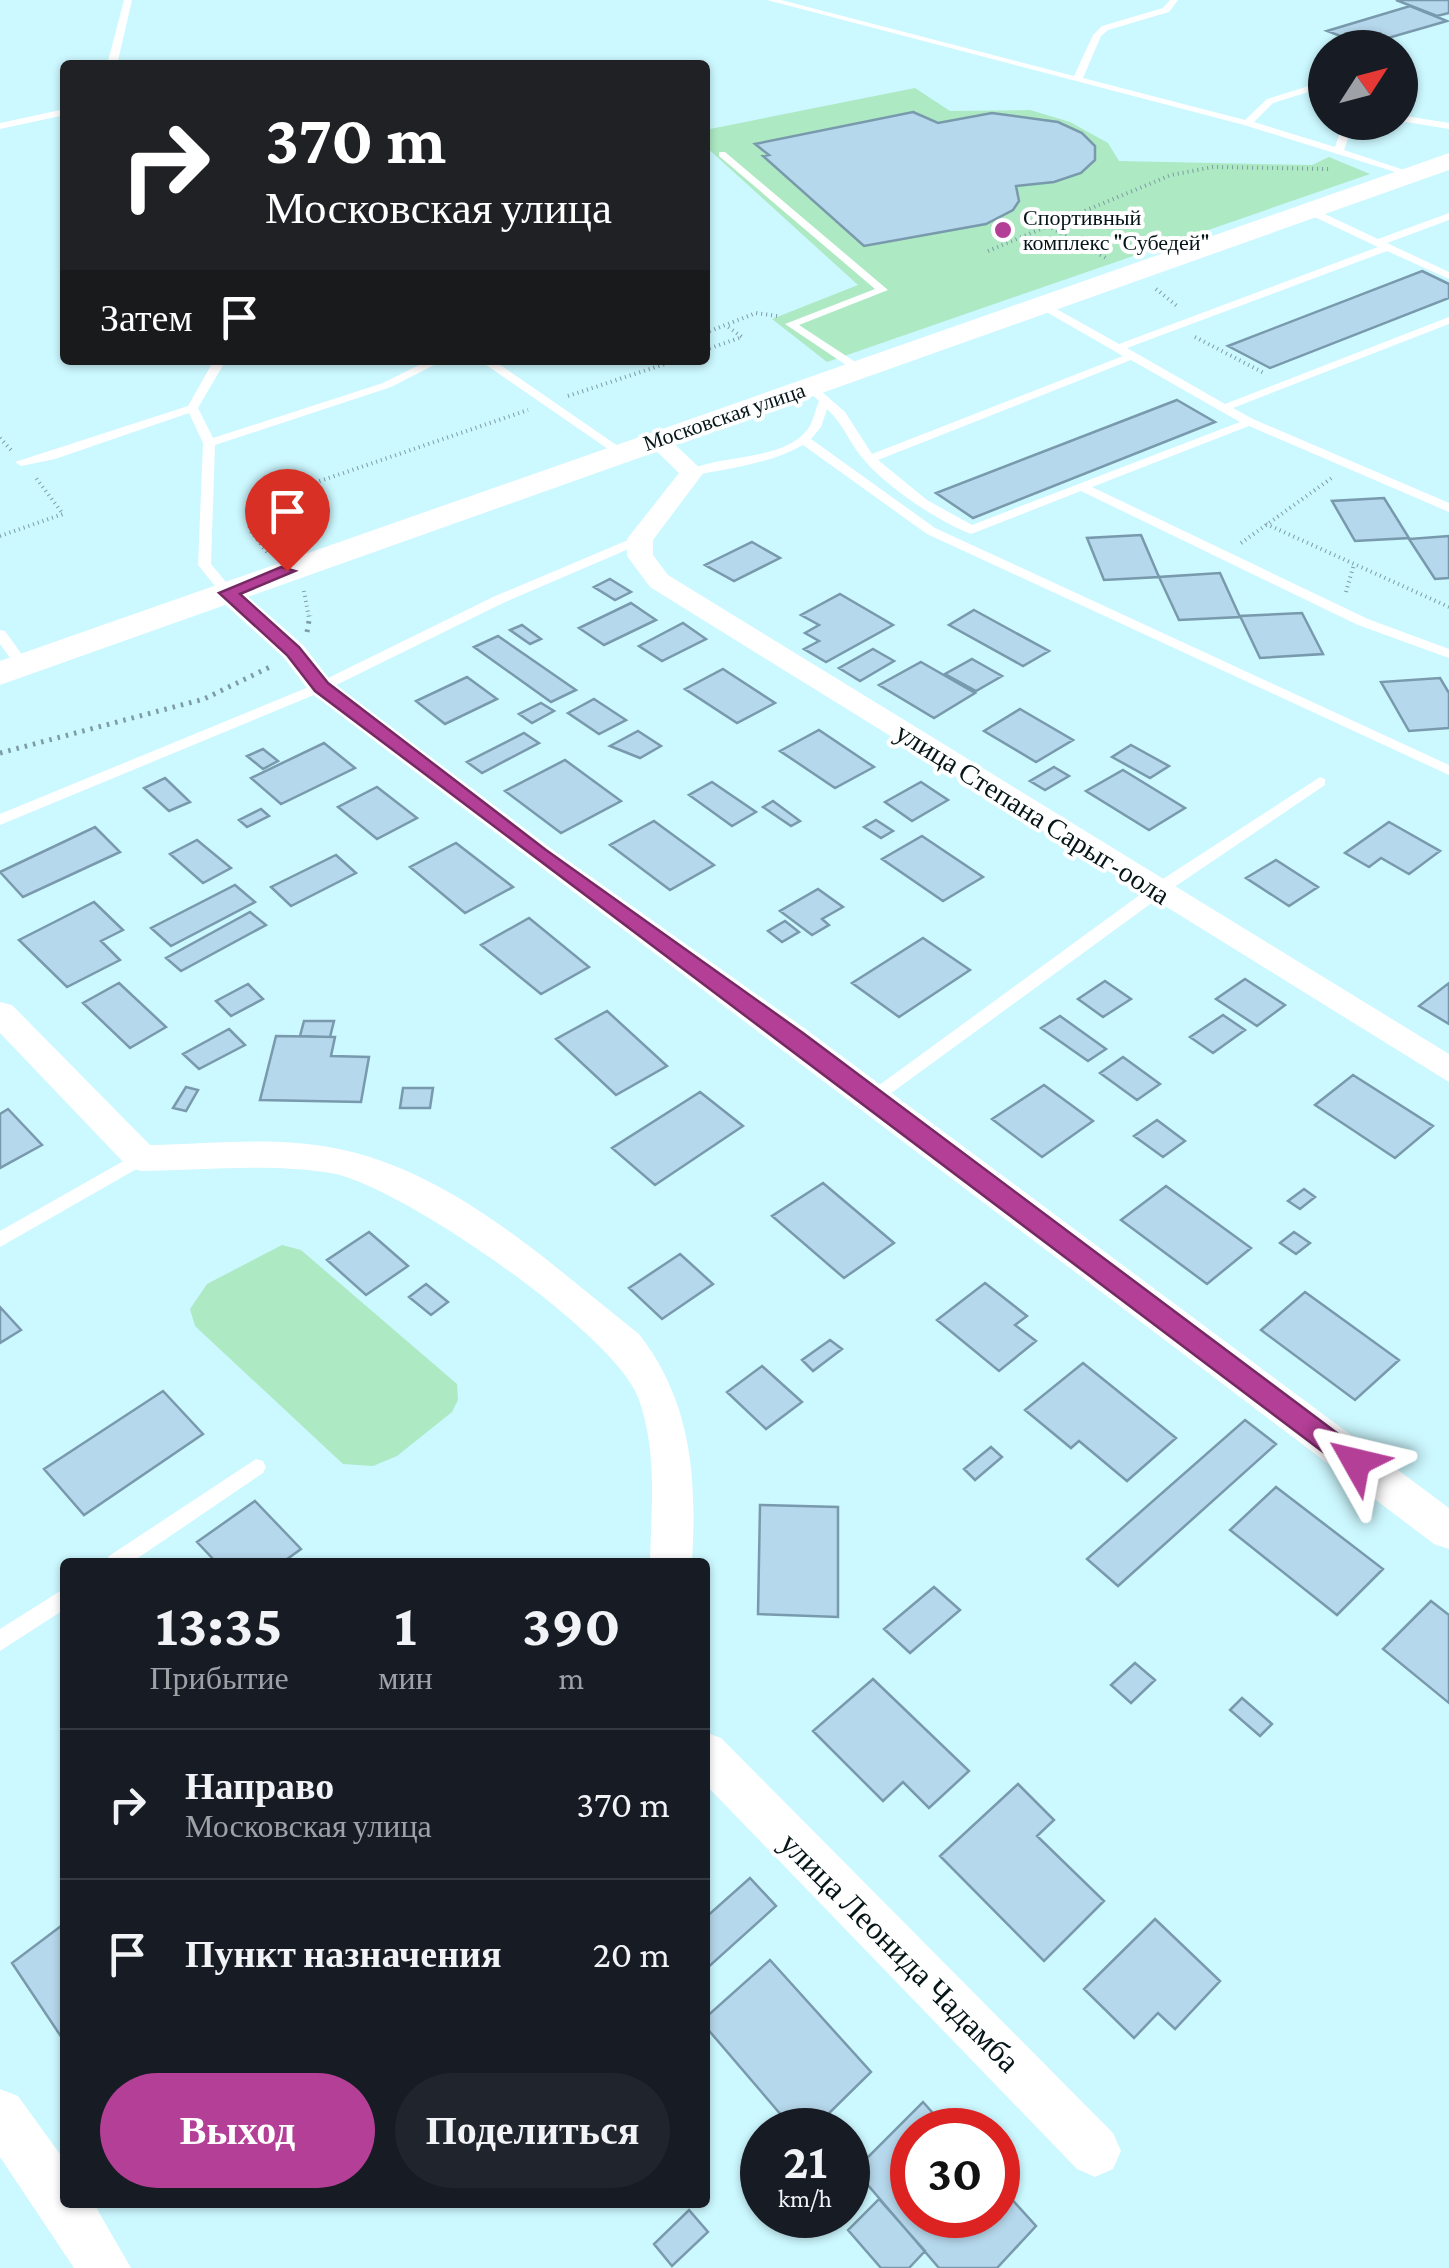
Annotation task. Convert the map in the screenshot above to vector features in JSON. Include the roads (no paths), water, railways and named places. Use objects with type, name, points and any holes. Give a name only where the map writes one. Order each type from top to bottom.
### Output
[{"type":"main road","name":"Московская улица","points":[[12,670],[657,440],[817,394],[859,369],[1449,161]]},
{"type":"street","points":[[640,539],[692,472],[657,440]]},
{"type":"street","name":"улица Степана Сарыг-оола","points":[[640,539],[640,556],[659,581],[1449,1070]]},
{"type":"street","points":[[228,593],[293,651],[321,687],[538,854],[873,1098],[1449,1531]]},
{"type":"street","points":[[0,1013],[141,1158],[317,1160],[368,1169],[441,1206],[526,1268],[643,1364],[665,1421],[674,1468],[671,1558]]},
{"type":"street","name":"улица Леонида Чадамба","points":[[710,1758],[1096,2151]]},
{"type":"street","points":[[0,2114],[60,2189]]},
{"type":"street","points":[[71,2208],[104,2268]]},
{"type":"lane","points":[[113,60],[128,0]]},
{"type":"lane","points":[[771,0],[1247,123],[1411,174]]},
{"type":"lane","points":[[1076,80],[1097,35],[1105,28],[1166,10],[1174,0]]},
{"type":"lane","points":[[1247,123],[1270,101],[1308,89]]},
{"type":"lane","points":[[0,126],[60,113]]},
{"type":"lane","points":[[1418,121],[1449,126]]},
{"type":"lane","points":[[1339,151],[1342,140]]},
{"type":"lane","points":[[722,154],[884,290],[791,324],[859,369]]},
{"type":"lane","points":[[1308,210],[1449,276]]},
{"type":"lane","points":[[1118,348],[1449,216]]},
{"type":"lane","points":[[1040,304],[1249,422],[1449,508]]},
{"type":"lane","points":[[1224,408],[1449,320]]},
{"type":"lane","points":[[869,458],[1132,356]]},
{"type":"lane","points":[[21,462],[51,456],[192,408],[217,365]]},
{"type":"lane","points":[[209,443],[388,385],[428,365]]},
{"type":"lane","points":[[492,365],[622,453]]},
{"type":"lane","points":[[817,394],[841,416],[869,458],[923,503],[972,530],[1249,422]]},
{"type":"lane","points":[[692,472],[752,459],[804,440],[816,428],[817,394]]},
{"type":"lane","points":[[192,408],[209,443],[204,564],[228,593]]},
{"type":"lane","points":[[804,440],[931,531],[1449,772]]},
{"type":"lane","points":[[1084,488],[1363,622],[1449,654]]},
{"type":"lane","points":[[0,820],[321,687],[498,600],[640,539]]},
{"type":"lane","points":[[0,634],[12,670]]},
{"type":"lane","points":[[873,1098],[1158,890],[1320,782]]},
{"type":"lane","points":[[0,1240],[141,1158]]},
{"type":"lane","points":[[122,1558],[256,1467]]},
{"type":"lane","points":[[0,1641],[60,1600]]},
{"type":"place","name":"Спортивный комплекс \"Субедей\"","points":[[1003,230]]}]
